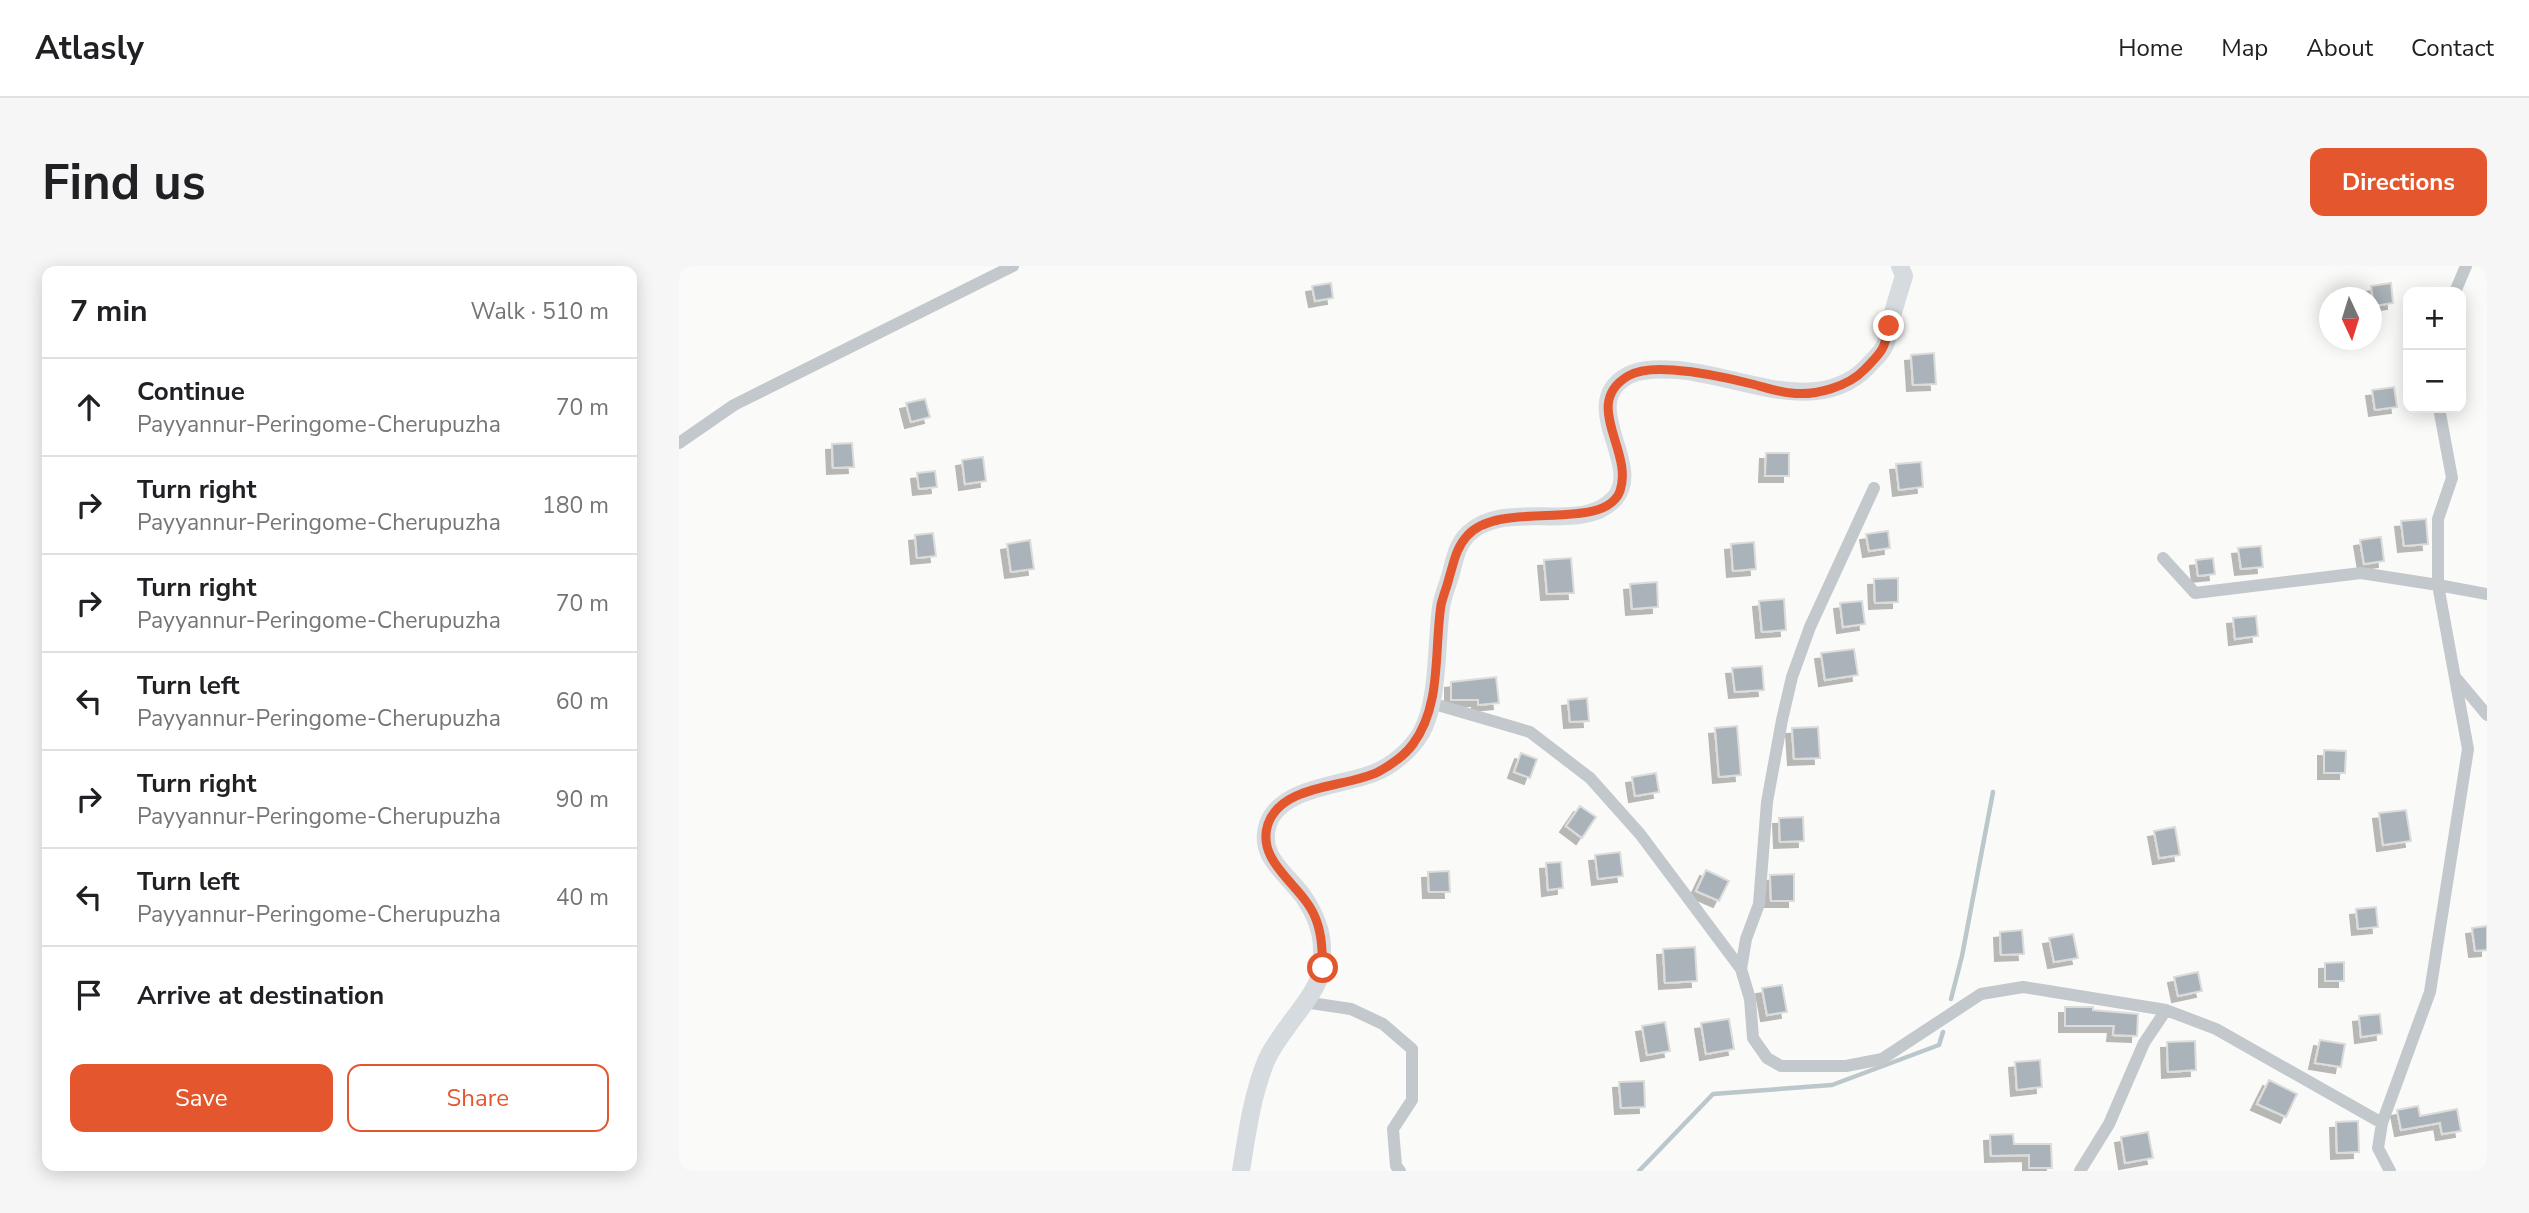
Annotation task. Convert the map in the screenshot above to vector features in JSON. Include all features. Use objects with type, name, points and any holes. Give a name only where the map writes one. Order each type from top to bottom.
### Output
[{"type":"main road","points":[[1241,1171],[1255,1090],[1268,1056],[1317,982],[1323,968],[1322,940],[1315,916],[1271,861],[1266,828],[1277,809],[1292,798],[1377,772],[1408,751],[1421,733],[1431,704],[1441,604],[1457,548],[1469,533],[1489,521],[1523,516],[1588,514],[1607,506],[1619,494],[1622,479],[1620,457],[1607,410],[1611,390],[1630,374],[1660,369],[1707,374],[1792,394],[1827,390],[1856,378],[1885,348],[1904,276],[1900,266]]},
{"type":"street","points":[[679,443],[734,405],[1013,266]]},
{"type":"street","points":[[2457,287],[2466,266]]},
{"type":"street","points":[[2390,1171],[2378,1148],[2382,1123],[2430,992],[2468,749],[2438,585],[2438,520],[2452,478],[2440,413]]},
{"type":"street","points":[[1741,969],[1746,939],[1759,904],[1767,802],[1792,677],[1810,627],[1874,488]]},
{"type":"street","points":[[2163,558],[2195,593],[2361,573],[2487,594]]},
{"type":"street","points":[[2455,677],[2487,715]]},
{"type":"street","points":[[1431,704],[1530,732],[1590,778],[1640,834],[1741,969],[1750,999],[1753,1038],[1767,1058],[1781,1066],[1846,1066],[1882,1059],[1981,994],[2023,987],[2166,1010],[2216,1029],[2382,1123]]},
{"type":"street","points":[[1304,1002],[1351,1009],[1383,1024],[1412,1049],[1412,1100],[1393,1129],[1396,1166],[1400,1171]]},
{"type":"street","points":[[2080,1171],[2109,1124],[2144,1043],[2166,1010]]},
{"type":"building","points":[[1331,283],[1333,298],[1315,301],[1312,286]]},
{"type":"building","points":[[2391,283],[2393,303],[2382,305],[2382,287],[2371,286]]},
{"type":"building","points":[[1934,353],[1936,384],[1913,385],[1911,355]]},
{"type":"building","points":[[2394,387],[2397,407],[2375,410],[2372,390]]},
{"type":"building","points":[[925,399],[930,417],[911,422],[906,403]]},
{"type":"building","points":[[852,443],[854,467],[833,468],[832,444]]},
{"type":"building","points":[[1766,453],[1789,453],[1789,476],[1765,476]]},
{"type":"building","points":[[983,457],[986,481],[965,484],[962,460]]},
{"type":"building","points":[[1921,462],[1923,487],[1899,490],[1896,464]]},
{"type":"building","points":[[935,471],[937,487],[919,489],[917,473]]},
{"type":"building","points":[[2426,519],[2428,544],[2404,546],[2401,521]]},
{"type":"building","points":[[1888,531],[1890,548],[1869,551],[1866,534]]},
{"type":"building","points":[[933,533],[936,556],[917,558],[915,535]]},
{"type":"building","points":[[2381,537],[2384,561],[2364,564],[2360,540]]},
{"type":"building","points":[[1030,540],[1034,569],[1011,572],[1007,544]]},
{"type":"building","points":[[1754,542],[1756,569],[1733,571],[1731,544]]},
{"type":"building","points":[[2261,546],[2263,567],[2241,569],[2238,548]]},
{"type":"building","points":[[1571,558],[1574,593],[1547,594],[1544,560]]},
{"type":"building","points":[[2213,558],[2215,574],[2198,576],[2196,560]]},
{"type":"building","points":[[1898,578],[1898,602],[1875,603],[1874,579]]},
{"type":"building","points":[[1657,582],[1658,607],[1632,609],[1630,584]]},
{"type":"building","points":[[1784,599],[1786,630],[1762,632],[1759,601]]},
{"type":"building","points":[[1862,601],[1865,624],[1843,627],[1840,603]]},
{"type":"building","points":[[2256,616],[2258,636],[2235,639],[2233,618]]},
{"type":"building","points":[[1854,649],[1858,675],[1825,680],[1821,653]]},
{"type":"building","points":[[1762,666],[1764,690],[1735,692],[1732,668]]},
{"type":"building","points":[[1496,677],[1499,703],[1478,705],[1478,700],[1451,700],[1451,682]]},
{"type":"building","points":[[1587,698],[1589,721],[1570,722],[1568,700]]},
{"type":"building","points":[[1737,726],[1741,775],[1719,777],[1715,728]]},
{"type":"building","points":[[1818,727],[1820,758],[1794,759],[1792,728]]},
{"type":"building","points":[[2324,750],[2346,751],[2345,773],[2324,773]]},
{"type":"building","points":[[1521,753],[1537,759],[1530,778],[1514,772]]},
{"type":"building","points":[[1656,773],[1659,792],[1635,796],[1632,777]]},
{"type":"building","points":[[1580,806],[1596,817],[1582,838],[1566,826]]},
{"type":"building","points":[[2406,810],[2411,841],[2383,845],[2379,813]]},
{"type":"building","points":[[1803,817],[1804,841],[1780,842],[1779,818]]},
{"type":"building","points":[[2175,827],[2180,855],[2159,858],[2154,831]]},
{"type":"building","points":[[1620,852],[1623,876],[1598,879],[1595,855]]},
{"type":"building","points":[[1561,862],[1563,888],[1548,890],[1546,863]]},
{"type":"building","points":[[1706,870],[1729,881],[1719,901],[1696,891]]},
{"type":"building","points":[[1449,871],[1450,892],[1429,892],[1428,872]]},
{"type":"building","points":[[1794,874],[1794,901],[1771,901],[1770,875]]},
{"type":"building","points":[[2376,907],[2378,927],[2358,929],[2356,909]]},
{"type":"building","points":[[2487,926],[2487,950],[2475,951],[2472,928]]},
{"type":"building","points":[[2022,930],[2024,954],[2001,955],[2000,932]]},
{"type":"building","points":[[2073,934],[2078,958],[2054,962],[2049,938]]},
{"type":"building","points":[[1695,947],[1697,981],[1665,983],[1663,949]]},
{"type":"building","points":[[2344,962],[2344,981],[2325,981],[2325,963]]},
{"type":"building","points":[[2198,972],[2202,991],[2178,996],[2174,977]]},
{"type":"building","points":[[1782,985],[1787,1012],[1767,1015],[1762,988]]},
{"type":"building","points":[[2065,1007],[2093,1007],[2093,1010],[2138,1014],[2137,1036],[2113,1035],[2114,1026],[2065,1026]]},
{"type":"building","points":[[2380,1014],[2382,1034],[2361,1037],[2359,1016]]},
{"type":"building","points":[[1729,1019],[1734,1049],[1706,1054],[1701,1023]]},
{"type":"building","points":[[1665,1022],[1670,1051],[1647,1055],[1642,1026]]},
{"type":"building","points":[[2320,1040],[2345,1044],[2341,1067],[2315,1063]]},
{"type":"building","points":[[2195,1041],[2196,1070],[2168,1072],[2167,1042]]},
{"type":"building","points":[[2040,1060],[2042,1087],[2017,1090],[2015,1062]]},
{"type":"building","points":[[2269,1080],[2297,1094],[2286,1117],[2257,1104]]},
{"type":"building","points":[[1644,1081],[1645,1107],[1621,1108],[1619,1082]]},
{"type":"building","points":[[2418,1106],[2420,1116],[2457,1109],[2461,1131],[2442,1134],[2440,1123],[2401,1130],[2397,1110]]},
{"type":"building","points":[[2358,1121],[2359,1152],[2337,1153],[2336,1122]]},
{"type":"building","points":[[2148,1132],[2153,1158],[2125,1163],[2121,1137]]},
{"type":"building","points":[[2013,1134],[2014,1144],[2051,1144],[2052,1168],[2029,1168],[2029,1155],[1991,1156],[1990,1135]]},
{"type":"waterway","points":[[1951,999],[1962,956],[1993,792]]},
{"type":"waterway","points":[[1639,1171],[1713,1094],[1832,1085],[1939,1045],[1943,1032]]},
{"type":"route","points":[[1323,968],[1322,940],[1315,916],[1301,893],[1271,861],[1266,828],[1277,809],[1292,798],[1377,772],[1408,751],[1421,733],[1431,704],[1441,604],[1457,548],[1469,533],[1489,521],[1523,516],[1588,514],[1607,506],[1619,494],[1622,479],[1620,457],[1607,410],[1611,390],[1630,374],[1660,369],[1696,372],[1792,394],[1827,390],[1856,378],[1885,348],[1889,326]]}]
